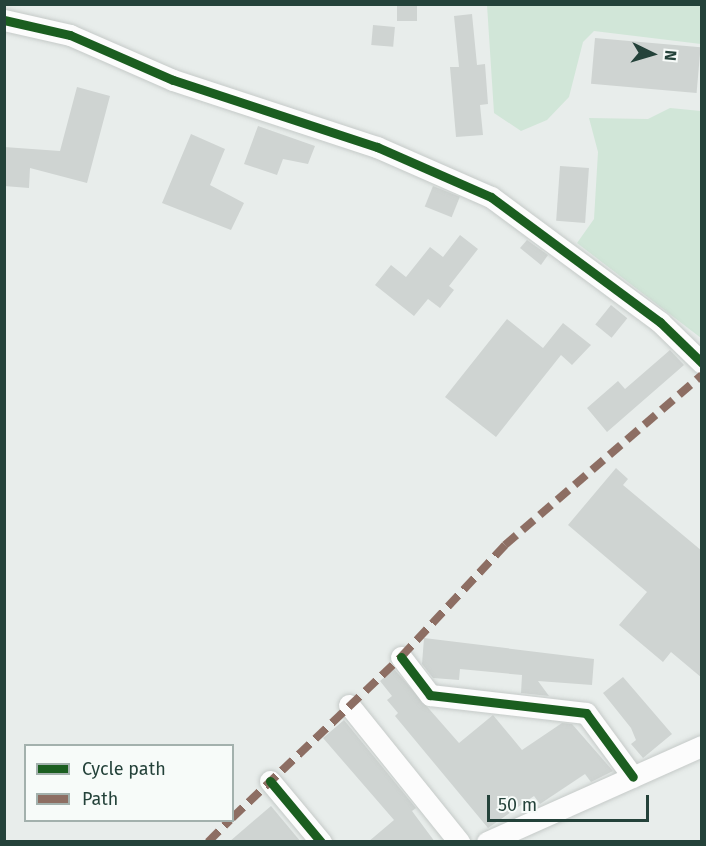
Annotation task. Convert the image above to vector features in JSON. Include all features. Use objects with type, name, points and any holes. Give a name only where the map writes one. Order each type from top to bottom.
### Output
[{"type":"street","points":[[4,20],[70,35],[173,80],[377,147],[491,197],[660,322],[702,363]]},
{"type":"street","points":[[401,657],[430,694],[586,713],[633,777]]},
{"type":"street","points":[[349,705],[459,842]]},
{"type":"street","points":[[487,842],[702,746]]},
{"type":"street","points":[[270,781],[321,842]]},
{"type":"green space","points":[[487,5],[701,5],[701,44],[594,31],[583,42],[569,97],[547,120],[521,131],[494,113]]},
{"type":"green space","points":[[670,108],[701,111],[701,338],[577,243],[594,219],[598,152],[589,118],[648,119]]},
{"type":"building","points":[[397,4],[417,4],[417,21],[397,21]]},
{"type":"building","points":[[472,14],[477,65],[485,64],[488,104],[480,105],[483,135],[456,137],[450,67],[459,67],[454,16]]},
{"type":"building","points":[[373,25],[395,27],[393,47],[371,45]]},
{"type":"building","points":[[595,38],[701,47],[697,93],[591,84]]},
{"type":"building","points":[[77,87],[110,96],[87,183],[30,168],[29,188],[4,186],[4,147],[60,151]]},
{"type":"building","points":[[258,126],[315,146],[308,164],[283,159],[277,175],[244,164]]},
{"type":"building","points":[[191,134],[225,149],[210,185],[244,203],[231,230],[162,203]]},
{"type":"building","points":[[560,166],[589,168],[585,223],[556,221]]},
{"type":"building","points":[[433,186],[460,197],[452,217],[425,206]]},
{"type":"building","points":[[460,235],[478,249],[449,286],[454,290],[440,308],[428,299],[414,316],[375,285],[391,265],[406,277],[430,247],[443,257]]},
{"type":"building","points":[[527,240],[548,255],[541,265],[520,248]]},
{"type":"building","points":[[611,305],[627,318],[612,338],[595,324]]},
{"type":"building","points":[[507,319],[543,348],[563,323],[591,345],[572,365],[561,355],[496,437],[445,397]]},
{"type":"building","points":[[670,350],[684,365],[607,432],[587,408],[618,381],[625,389]]},
{"type":"building","points":[[616,468],[628,479],[623,485],[702,551],[702,678],[671,652],[663,662],[619,625],[647,592],[568,525]]},
{"type":"building","points":[[424,638],[594,659],[592,685],[538,681],[549,696],[521,693],[522,675],[460,669],[459,680],[433,678],[422,664]]},
{"type":"building","points":[[394,669],[459,743],[493,715],[522,750],[562,723],[572,724],[613,771],[591,782],[585,774],[540,804],[534,796],[488,828],[395,716],[398,713],[387,700],[392,696],[380,681]]},
{"type":"building","points":[[623,677],[672,734],[643,758],[631,744],[636,740],[631,728],[603,693]]},
{"type":"building","points":[[344,720],[416,808],[412,811],[435,842],[368,842],[394,820],[323,738]]},
{"type":"building","points":[[271,806],[301,842],[229,842]]},
{"type":"marked path","points":[[234,816],[401,657],[505,545],[702,375]]},
{"type":"marked path","points":[[208,842],[228,822]]},
{"type":"cycle path","points":[[4,20],[70,35],[173,80],[377,147],[491,197],[660,322],[702,363]]},
{"type":"cycle path","points":[[401,657],[430,695],[586,713],[633,777]]},
{"type":"cycle path","points":[[270,781],[321,842]]}]
